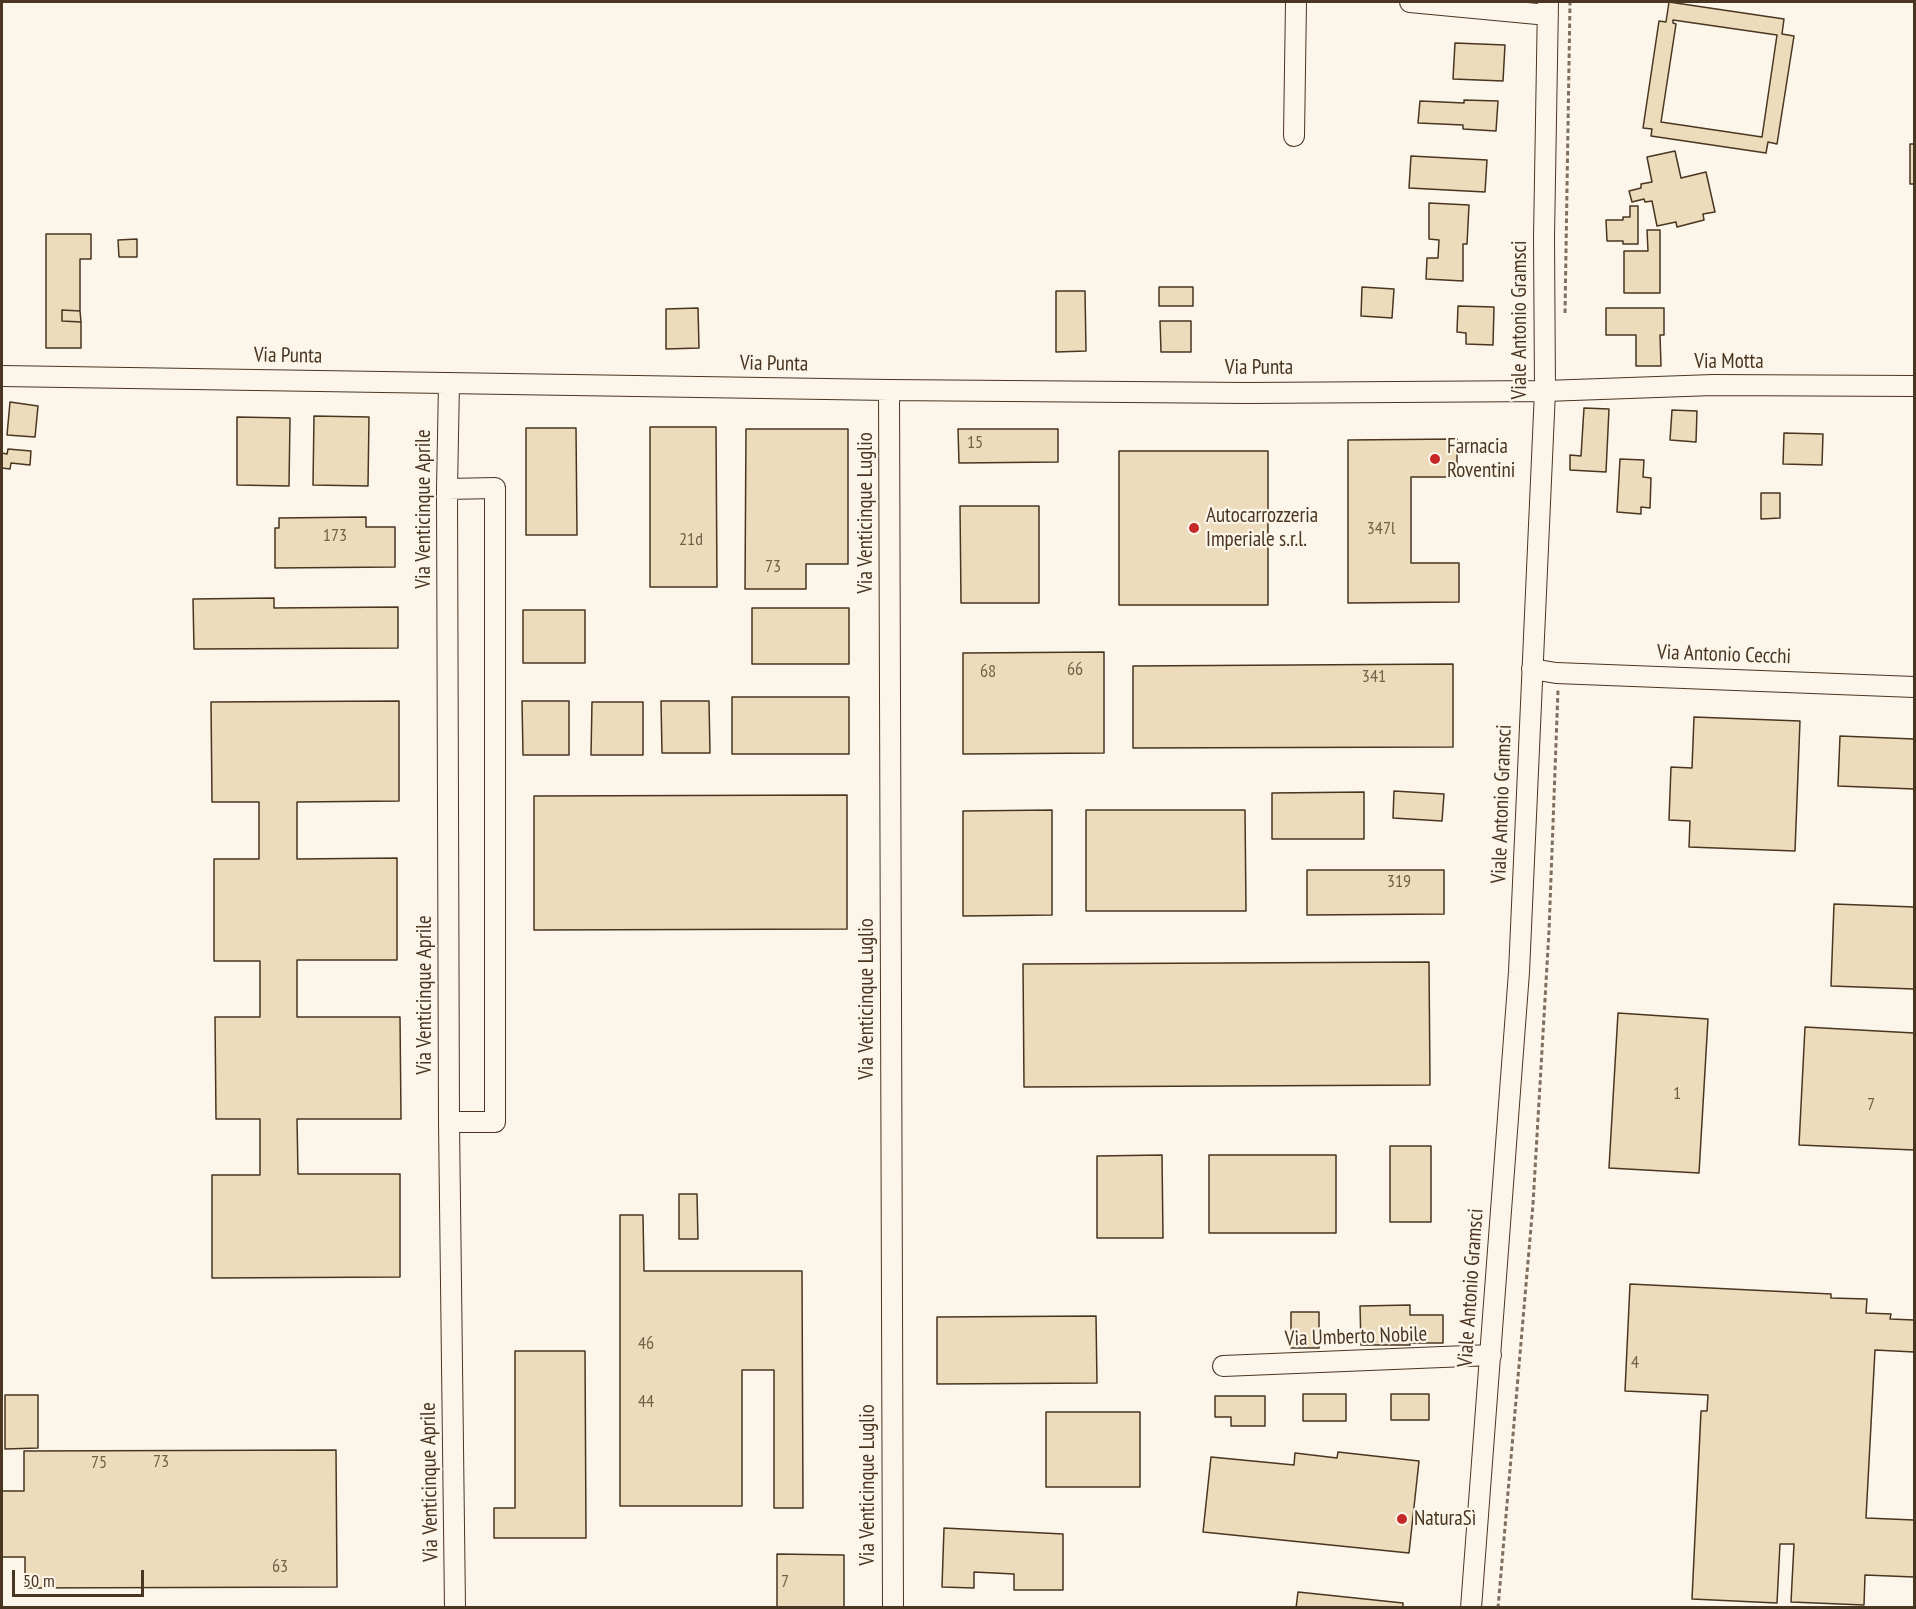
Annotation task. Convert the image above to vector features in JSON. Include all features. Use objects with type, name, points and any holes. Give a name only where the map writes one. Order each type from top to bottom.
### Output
[{"type":"street","points":[[1294,136],[1296,2]]},
{"type":"street","points":[[1410,2],[1548,8]]},
{"type":"street","name":"Viale Antonio Gramsci","points":[[1471,1608],[1519,972],[1545,392],[1544,237],[1548,8]]},
{"type":"street","name":"Via Punta","points":[[2,376],[889,390],[1235,393],[1545,392]]},
{"type":"street","name":"Via Venticinque Aprile","points":[[449,383],[447,489],[449,1122],[455,1608]]},
{"type":"street","name":"Via Motta","points":[[1545,392],[1713,385],[1914,386]]},
{"type":"street","name":"Via Venticinque Luglio","points":[[889,390],[893,1608]]},
{"type":"street","points":[[447,489],[495,488],[495,1122],[449,1122]]},
{"type":"street","name":"Via Antonio Cecchi","points":[[1532,669],[1556,673],[1914,687]]},
{"type":"street","name":"Via Umberto Nobile","points":[[1223,1366],[1491,1355]]},
{"type":"building","points":[[1669,2],[1784,19],[1782,34],[1794,36],[1777,144],[1768,142],[1766,153],[1651,136],[1652,129],[1643,128],[1659,21],[1666,22]],"holes":[[[1673,20],[1777,35],[1762,137],[1661,122],[1676,24]]]},
{"type":"building","points":[[1455,43],[1505,45],[1503,81],[1453,79]]},
{"type":"building","points":[[1464,100],[1498,101],[1496,131],[1463,129],[1463,125],[1418,123],[1420,101],[1464,103]]},
{"type":"building","points":[[1910,144],[1914,144],[1914,184],[1910,184]]},
{"type":"building","points":[[1675,151],[1681,178],[1706,172],[1715,212],[1703,214],[1704,220],[1677,227],[1676,222],[1657,226],[1652,201],[1645,202],[1644,199],[1632,202],[1629,191],[1641,188],[1641,184],[1652,182],[1647,157]]},
{"type":"building","points":[[1411,156],[1487,160],[1485,192],[1409,188]]},
{"type":"building","points":[[1429,203],[1469,205],[1467,244],[1463,244],[1463,281],[1426,279],[1427,258],[1438,258],[1439,240],[1429,239]]},
{"type":"building","points":[[1630,206],[1638,206],[1638,244],[1607,241],[1606,220],[1623,220],[1623,217],[1630,217]]},
{"type":"building","points":[[1647,230],[1660,230],[1660,293],[1624,293],[1624,251],[1648,251]]},
{"type":"building","points":[[46,234],[91,234],[91,259],[80,259],[80,311],[62,310],[62,321],[81,322],[81,348],[46,348]]},
{"type":"building","points":[[137,239],[137,257],[119,257],[118,240]]},
{"type":"building","points":[[1159,287],[1193,287],[1193,306],[1159,306]]},
{"type":"building","points":[[1362,287],[1394,289],[1392,318],[1361,316]]},
{"type":"building","points":[[1056,291],[1085,291],[1086,351],[1056,352]]},
{"type":"building","points":[[1458,306],[1494,307],[1493,345],[1466,344],[1466,333],[1457,332]]},
{"type":"building","points":[[698,308],[699,348],[666,349],[666,309]]},
{"type":"building","points":[[1606,308],[1664,308],[1664,335],[1660,335],[1661,366],[1636,366],[1636,335],[1606,335]]},
{"type":"building","points":[[62,310],[80,311],[81,322],[62,321]]},
{"type":"building","points":[[1160,321],[1191,321],[1191,352],[1161,352]]},
{"type":"building","points":[[10,402],[38,406],[35,437],[7,435]]},
{"type":"building","points":[[1584,408],[1609,409],[1606,472],[1570,470],[1570,455],[1581,456]]},
{"type":"building","points":[[1672,410],[1697,411],[1696,442],[1670,440]]},
{"type":"building","points":[[314,416],[369,417],[368,486],[313,485]]},
{"type":"building","points":[[237,417],[290,418],[289,486],[237,485]]},
{"type":"building","points":[[650,427],[716,427],[717,587],[650,587]]},
{"type":"building","points":[[526,428],[576,428],[577,535],[526,535]]},
{"type":"building","points":[[746,429],[848,429],[848,564],[806,564],[806,589],[745,589]]},
{"type":"building","points":[[958,429],[1058,429],[1058,462],[959,463]]},
{"type":"building","points":[[1784,433],[1823,434],[1822,465],[1783,464]]},
{"type":"building","points":[[1457,439],[1457,477],[1411,477],[1411,563],[1459,563],[1459,602],[1348,603],[1348,440]]},
{"type":"building","points":[[8,449],[31,451],[30,465],[11,463],[10,469],[2,468],[2,453],[7,454]]},
{"type":"building","name":"Autocarrozzeria Imperiale s.r.l.","points":[[1119,451],[1268,451],[1268,605],[1119,605]]},
{"type":"building","points":[[1620,459],[1644,460],[1643,477],[1651,478],[1650,508],[1641,507],[1641,514],[1617,512]]},
{"type":"building","points":[[1761,493],[1780,493],[1780,518],[1761,519]]},
{"type":"building","points":[[960,506],[1039,506],[1039,603],[961,603]]},
{"type":"building","points":[[366,517],[366,527],[395,527],[395,567],[275,568],[275,528],[279,528],[279,518]]},
{"type":"building","points":[[274,598],[274,608],[398,607],[398,648],[194,649],[193,599]]},
{"type":"building","points":[[752,608],[849,608],[849,664],[752,664]]},
{"type":"building","points":[[523,610],[585,610],[585,663],[523,663]]},
{"type":"building","points":[[1104,652],[1104,753],[963,754],[963,653]]},
{"type":"building","points":[[1453,664],[1453,747],[1133,748],[1133,666]]},
{"type":"building","points":[[732,697],[849,697],[849,754],[732,754]]},
{"type":"building","points":[[399,701],[399,801],[297,802],[297,859],[397,858],[397,960],[297,960],[297,1017],[400,1017],[401,1119],[297,1119],[298,1174],[400,1174],[400,1277],[212,1278],[212,1175],[260,1175],[260,1119],[216,1119],[215,1017],[260,1017],[260,961],[214,961],[214,859],[259,859],[259,802],[212,802],[211,702]]},
{"type":"building","points":[[522,701],[569,701],[569,755],[523,755]]},
{"type":"building","points":[[661,701],[709,701],[710,753],[662,753]]},
{"type":"building","points":[[592,702],[643,702],[643,755],[591,755]]},
{"type":"building","points":[[1694,717],[1800,721],[1795,851],[1689,847],[1690,821],[1669,820],[1671,767],[1692,768]]},
{"type":"building","points":[[1840,736],[1914,739],[1914,789],[1838,786]]},
{"type":"building","points":[[1394,791],[1444,794],[1442,821],[1393,818]]},
{"type":"building","points":[[1364,792],[1364,839],[1272,839],[1272,793]]},
{"type":"building","points":[[847,795],[847,929],[534,930],[534,796]]},
{"type":"building","points":[[1052,810],[1052,915],[963,916],[963,811]]},
{"type":"building","points":[[1086,810],[1245,810],[1246,911],[1086,911]]},
{"type":"building","points":[[1307,870],[1444,870],[1444,914],[1307,915]]},
{"type":"building","points":[[1834,904],[1914,907],[1914,989],[1831,986]]},
{"type":"building","points":[[1429,962],[1430,1085],[1024,1087],[1023,964]]},
{"type":"building","points":[[1618,1013],[1708,1019],[1699,1173],[1609,1168]]},
{"type":"building","points":[[1805,1027],[1914,1033],[1914,1150],[1799,1145]]},
{"type":"building","points":[[1390,1146],[1431,1146],[1431,1222],[1390,1222]]},
{"type":"building","points":[[1162,1155],[1163,1238],[1097,1238],[1097,1156]]},
{"type":"building","points":[[1209,1155],[1336,1155],[1336,1233],[1209,1233]]},
{"type":"building","points":[[679,1194],[697,1194],[698,1239],[679,1239]]},
{"type":"building","points":[[620,1215],[643,1215],[644,1271],[802,1271],[803,1508],[774,1508],[774,1370],[742,1370],[742,1506],[620,1506]]},
{"type":"building","points":[[1630,1284],[1831,1294],[1831,1298],[1867,1299],[1866,1313],[1891,1314],[1890,1319],[1914,1320],[1914,1352],[1875,1350],[1866,1518],[1914,1520],[1914,1577],[1865,1575],[1864,1605],[1791,1602],[1794,1544],[1780,1544],[1777,1603],[1692,1599],[1701,1411],[1707,1411],[1708,1395],[1625,1391]]},
{"type":"building","points":[[1410,1305],[1410,1315],[1443,1315],[1443,1343],[1361,1345],[1360,1306]]},
{"type":"building","points":[[1291,1312],[1319,1312],[1319,1348],[1291,1348]]},
{"type":"building","points":[[1096,1316],[1097,1383],[937,1384],[937,1317]]},
{"type":"building","points":[[515,1351],[585,1351],[586,1538],[494,1538],[494,1508],[515,1508]]},
{"type":"building","points":[[1303,1394],[1346,1394],[1346,1421],[1303,1421]]},
{"type":"building","points":[[1391,1394],[1429,1394],[1429,1420],[1391,1420]]},
{"type":"building","points":[[5,1395],[38,1395],[38,1448],[5,1449]]},
{"type":"building","points":[[1215,1396],[1265,1396],[1265,1426],[1231,1426],[1231,1417],[1215,1417]]},
{"type":"building","points":[[1046,1412],[1140,1412],[1140,1487],[1046,1487]]},
{"type":"building","points":[[336,1450],[337,1587],[25,1588],[25,1557],[2,1557],[2,1491],[24,1491],[24,1451]]},
{"type":"building","points":[[1338,1452],[1419,1461],[1409,1553],[1203,1532],[1211,1457],[1294,1465],[1295,1453],[1337,1458]]},
{"type":"building","points":[[944,1528],[1063,1534],[1063,1590],[1014,1590],[1014,1574],[974,1572],[974,1588],[942,1587]]},
{"type":"building","points":[[777,1554],[844,1555],[844,1608],[777,1608]]},
{"type":"building","points":[[1298,1592],[1403,1603],[1403,1608],[1296,1608]]},
{"type":"place","name":"Farnacia Roventini","points":[[1435,459]]},
{"type":"place","name":"Autocarrozzeria Imperiale s.r.l.","points":[[1194,528]]},
{"type":"place","name":"NaturaSì","points":[[1402,1519]]}]
